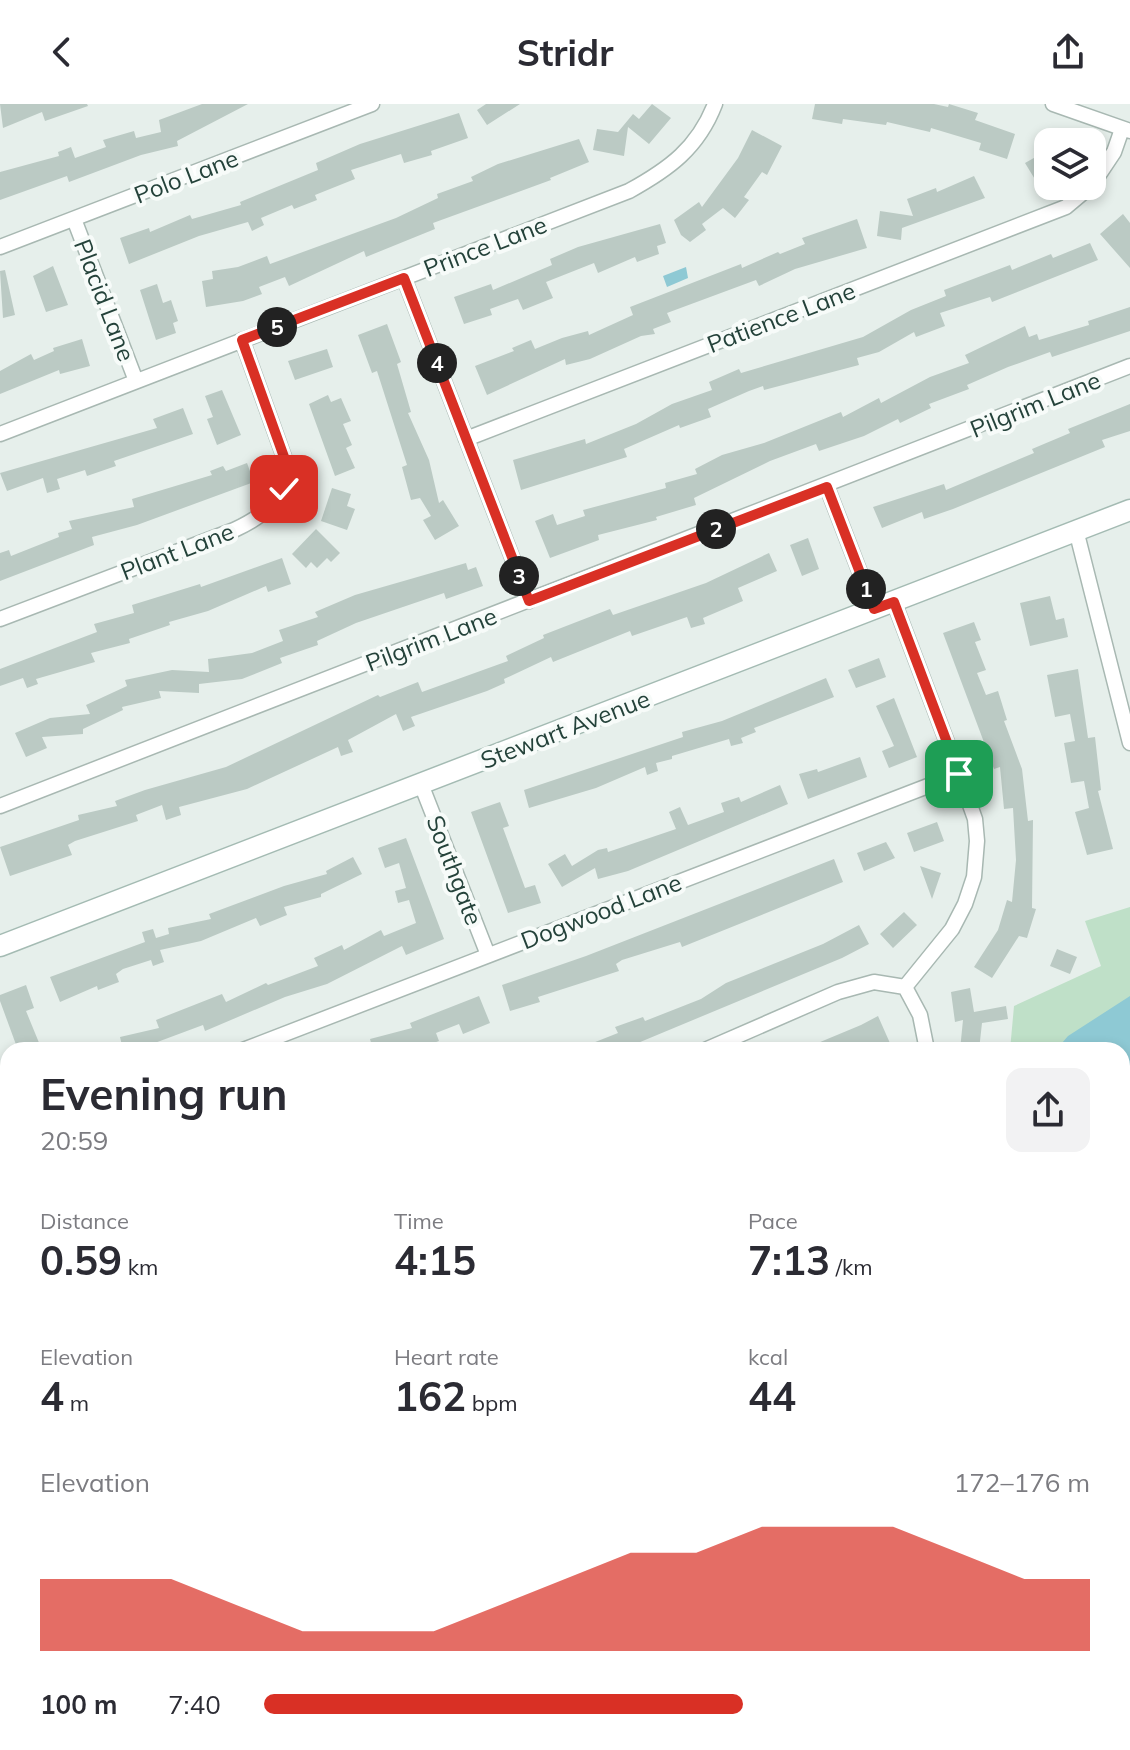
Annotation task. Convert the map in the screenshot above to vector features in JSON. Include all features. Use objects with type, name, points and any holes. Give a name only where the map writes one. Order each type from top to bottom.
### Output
[{"type":"street","name":"Polo Lane","points":[[0,247],[372,104]]},
{"type":"street","name":"Prince Lane","points":[[0,434],[629,191],[668,170],[691,147],[715,104]]},
{"type":"street","points":[[1053,104],[1126,130]]},
{"type":"street","name":"Patience Lane","points":[[1106,164],[1126,130]]},
{"type":"street","name":"Patience Lane","points":[[466,439],[1066,207],[1074,200]]},
{"type":"street","name":"Placid Lane","points":[[74,219],[136,381]]},
{"type":"street","points":[[404,278],[529,601]]},
{"type":"street","name":"Plant Lane","points":[[0,619],[234,530],[268,511],[284,489],[288,468],[242,340]]},
{"type":"street","name":"Pilgrim Lane","points":[[0,806],[827,487],[1130,366]]},
{"type":"street","points":[[827,487],[874,609]]},
{"type":"street","name":"Stewart Avenue","points":[[0,946],[1130,510]]},
{"type":"street","points":[[1076,530],[1130,743]]},
{"type":"street","points":[[894,602],[975,819],[974,877],[952,929],[905,987]]},
{"type":"street","name":"Dogwood Lane","points":[[264,1042],[959,774]]},
{"type":"street","name":"Southgate","points":[[421,784],[488,955]]},
{"type":"street","points":[[723,1042],[838,992],[874,982],[905,987]]},
{"type":"street","points":[[905,987],[920,1015],[925,1042]]},
{"type":"green space","points":[[1130,907],[1130,1042],[1011,1042],[1014,1006],[1101,966],[1085,921]]},
{"type":"water","points":[[686,267],[688,278],[667,287],[663,276]]},
{"type":"water","points":[[1130,996],[1130,1042],[1063,1042]]},
{"type":"building","points":[[0,104],[88,106],[45,121],[42,112],[3,128]]},
{"type":"building","points":[[202,104],[248,104],[177,141],[178,146],[141,155],[69,182],[67,176],[0,200],[0,172],[59,156],[58,152],[71,147],[75,158],[106,147],[103,140],[134,131],[136,138],[161,132],[159,120]]},
{"type":"building","points":[[486,104],[520,104],[487,125],[477,110]]},
{"type":"building","points":[[652,104],[671,118],[649,144],[628,127],[624,156],[593,150],[597,129],[618,132],[633,114],[639,119]]},
{"type":"building","points":[[815,104],[934,104],[948,107],[949,104],[978,113],[975,120],[1015,134],[1007,159],[979,150],[981,143],[931,128],[930,132],[887,122],[886,125],[843,119],[842,124],[812,119]]},
{"type":"building","points":[[459,113],[468,138],[431,151],[432,155],[404,163],[401,154],[351,170],[355,179],[315,195],[317,200],[294,209],[292,205],[261,218],[264,225],[252,231],[248,222],[199,236],[129,264],[120,238],[149,228],[150,232],[190,215],[192,219],[241,205],[240,202],[318,170],[316,163],[360,144]]},
{"type":"building","points":[[752,130],[782,146],[767,175],[762,172],[744,197],[749,200],[735,218],[723,208],[702,224],[706,230],[690,242],[681,235],[674,220],[699,202],[702,207],[738,158]]},
{"type":"building","points":[[579,139],[589,162],[551,180],[433,223],[435,229],[366,257],[364,251],[289,286],[285,277],[259,287],[262,294],[243,301],[206,307],[202,281],[213,279],[212,271],[238,267],[267,256],[270,264],[396,218],[438,198],[437,194],[473,181],[471,177],[498,164]]},
{"type":"building","points":[[1034,158],[1034,178],[1025,163]]},
{"type":"building","points":[[974,176],[985,198],[902,228],[901,240],[877,236],[880,211],[913,216],[907,199],[936,188],[937,192]]},
{"type":"building","points":[[1123,214],[1130,223],[1130,268],[1100,234]]},
{"type":"building","points":[[857,219],[867,248],[795,269],[759,286],[756,280],[667,313],[671,322],[653,329],[655,334],[641,336],[590,359],[566,365],[565,359],[487,395],[475,366],[514,351],[512,348],[531,340],[535,349],[588,331],[589,335],[633,315],[630,307],[741,264],[742,268],[778,252],[780,254],[805,244],[802,238]]},
{"type":"building","points":[[660,224],[666,243],[657,246],[659,254],[637,262],[635,257],[598,273],[594,263],[546,282],[553,298],[523,310],[518,299],[490,309],[492,315],[464,324],[454,297],[491,284],[493,290],[552,265],[550,259],[578,247]]},
{"type":"building","points":[[1090,243],[1098,260],[992,302],[990,297],[940,313],[945,326],[916,337],[914,332],[879,352],[857,358],[859,365],[764,390],[763,386],[749,391],[708,409],[711,417],[680,428],[679,425],[624,449],[627,457],[521,490],[513,460],[585,439],[586,444],[636,424],[672,404],[712,390],[709,382],[739,369],[741,373],[863,337],[911,310],[946,296],[944,290],[1010,265],[1012,270]]},
{"type":"building","points":[[53,266],[68,305],[46,312],[33,276]]},
{"type":"building","points":[[5,270],[15,315],[3,318],[0,271]]},
{"type":"building","points":[[157,284],[163,303],[171,300],[178,321],[173,323],[176,333],[156,340],[140,290]]},
{"type":"building","points":[[1130,307],[1130,331],[1052,357],[1050,352],[1008,367],[967,385],[969,389],[929,404],[931,408],[900,423],[898,419],[864,436],[819,451],[816,444],[770,461],[694,498],[696,505],[656,517],[657,520],[598,535],[599,540],[550,558],[535,521],[553,514],[557,525],[585,516],[583,510],[666,488],[665,483],[697,474],[695,469],[722,455],[764,443],[841,412],[843,417],[879,398],[881,403],[930,377],[969,363],[965,355],[1025,326],[1029,337],[1037,334],[1039,340],[1089,325],[1088,321]]},
{"type":"building","points":[[387,324],[401,362],[397,364],[411,412],[408,413],[429,460],[439,503],[443,500],[459,526],[435,540],[423,520],[431,516],[420,498],[411,500],[402,467],[407,465],[377,371],[372,373],[358,335]]},
{"type":"building","points":[[82,339],[90,366],[60,374],[59,370],[0,394],[0,371],[31,354],[34,360],[54,351],[53,348]]},
{"type":"building","points":[[327,349],[333,367],[295,380],[288,361]]},
{"type":"building","points":[[222,390],[241,435],[217,445],[207,419],[213,417],[205,396]]},
{"type":"building","points":[[328,395],[331,402],[341,398],[351,421],[343,424],[352,445],[346,448],[355,468],[335,476],[309,404]]},
{"type":"building","points":[[1130,404],[1130,431],[1102,440],[1105,447],[953,509],[924,519],[922,512],[882,528],[873,507],[944,484],[946,490],[1034,453],[1032,449],[1070,433],[1068,429]]},
{"type":"building","points":[[183,408],[193,434],[114,461],[116,466],[87,476],[85,470],[57,479],[60,489],[47,493],[43,478],[7,491],[0,473],[157,428],[153,419]]},
{"type":"building","points":[[247,463],[254,482],[137,525],[92,537],[94,545],[0,581],[0,553],[9,550],[11,556],[59,537],[58,533],[72,529],[69,521],[134,507],[132,499],[212,475],[210,471],[223,466],[226,471]]},
{"type":"building","points":[[332,488],[351,494],[347,506],[355,509],[347,530],[321,521]]},
{"type":"building","points":[[316,529],[340,553],[331,562],[327,558],[317,568],[311,562],[306,568],[292,554]]},
{"type":"building","points":[[808,538],[819,569],[802,576],[790,545]]},
{"type":"building","points":[[769,553],[777,571],[738,588],[743,601],[703,618],[705,624],[691,628],[687,617],[632,636],[630,631],[553,662],[551,657],[504,679],[505,683],[487,691],[411,717],[415,726],[403,731],[396,714],[348,740],[353,752],[341,756],[338,747],[247,789],[179,807],[181,815],[166,820],[162,805],[136,815],[138,821],[75,841],[68,845],[72,855],[10,876],[0,847],[79,820],[78,815],[117,806],[115,801],[145,790],[226,767],[378,695],[380,697],[418,682],[422,692],[508,661],[506,656],[544,638],[543,635],[610,609],[613,615],[706,583]]},
{"type":"building","points":[[282,558],[291,584],[268,592],[266,586],[208,611],[169,622],[170,625],[129,639],[130,643],[91,653],[95,662],[36,679],[38,684],[27,688],[23,678],[0,686],[0,669],[97,632],[94,624],[134,613],[132,605],[200,584],[201,587]]},
{"type":"building","points":[[466,563],[468,570],[476,567],[483,586],[446,599],[444,593],[356,623],[317,641],[318,645],[280,658],[282,663],[242,679],[199,684],[199,693],[159,691],[161,698],[122,707],[123,710],[83,729],[83,734],[42,737],[47,748],[26,757],[15,733],[50,718],[90,714],[86,705],[127,686],[125,680],[172,670],[209,672],[208,659],[252,653],[283,641],[279,630],[318,617],[315,612],[355,595]]},
{"type":"building","points":[[1050,596],[1056,620],[1064,618],[1068,637],[1030,646],[1020,603]]},
{"type":"building","points":[[974,622],[981,640],[975,642],[986,670],[977,673],[986,695],[998,691],[1007,720],[1004,721],[1022,769],[1028,821],[1033,820],[1032,908],[1036,909],[1027,938],[1019,936],[992,978],[974,967],[998,930],[1007,900],[1012,902],[1016,860],[1013,808],[1004,809],[1000,767],[994,769],[943,633]]},
{"type":"building","points":[[879,658],[886,677],[856,688],[848,670]]},
{"type":"building","points":[[1078,669],[1088,738],[1095,737],[1101,790],[1098,791],[1113,849],[1087,855],[1075,812],[1089,808],[1084,781],[1071,783],[1064,743],[1075,741],[1070,714],[1055,717],[1047,675]]},
{"type":"building","points":[[826,678],[834,697],[754,728],[756,732],[741,738],[743,743],[731,746],[729,739],[672,756],[672,759],[656,763],[658,771],[647,775],[645,767],[596,788],[529,808],[524,790],[683,737],[682,732],[722,721]]},
{"type":"building","points":[[894,698],[917,757],[889,768],[882,751],[894,746],[876,706]]},
{"type":"building","points":[[860,757],[867,777],[808,799],[799,774],[817,769],[818,772]]},
{"type":"building","points":[[780,785],[788,804],[628,871],[598,879],[595,868],[562,887],[548,864],[565,854],[572,866],[598,850],[607,848],[608,852],[676,829],[669,812],[680,807],[688,825],[724,812],[721,803],[739,797],[741,802]]},
{"type":"building","points":[[500,802],[509,826],[503,828],[525,888],[535,885],[541,903],[508,913],[471,812]]},
{"type":"building","points":[[937,822],[944,841],[914,852],[907,833]]},
{"type":"building","points":[[406,838],[444,939],[406,955],[402,946],[327,984],[285,997],[205,1031],[203,1025],[157,1042],[121,1042],[120,1037],[159,1028],[156,1020],[222,994],[226,1002],[266,983],[268,985],[318,966],[314,958],[342,945],[344,950],[381,930],[384,936],[416,923],[409,900],[398,903],[395,891],[406,888],[399,863],[385,868],[378,848]]},
{"type":"building","points":[[886,842],[895,858],[864,871],[857,853]]},
{"type":"building","points":[[353,857],[362,874],[321,894],[321,897],[284,907],[287,915],[260,926],[256,918],[201,941],[160,950],[164,962],[153,966],[151,960],[123,969],[116,974],[119,982],[98,990],[97,986],[60,1002],[50,977],[145,942],[142,932],[153,929],[156,938],[169,934],[168,928],[211,919],[209,914],[284,886],[327,874],[326,871]]},
{"type":"building","points":[[834,859],[843,882],[682,947],[680,942],[622,960],[616,964],[619,971],[538,997],[540,1002],[510,1011],[502,985],[586,956]]},
{"type":"building","points":[[920,866],[941,873],[932,899]]},
{"type":"building","points":[[904,912],[917,925],[893,948],[880,934]]},
{"type":"building","points":[[859,925],[869,944],[640,1042],[595,1042],[618,1033],[615,1027],[643,1017],[645,1021],[701,999],[726,983],[823,944]]},
{"type":"building","points":[[1057,949],[1077,957],[1070,974],[1050,966]]},
{"type":"building","points":[[26,985],[34,1008],[26,1011],[39,1042],[15,1042],[0,995]]},
{"type":"building","points":[[970,988],[974,1012],[1006,1006],[1008,1019],[982,1023],[980,1042],[961,1042],[963,1020],[955,1022],[951,992]]},
{"type":"building","points":[[479,996],[490,1023],[463,1034],[459,1024],[436,1033],[439,1041],[436,1042],[371,1042],[370,1039],[412,1028],[410,1023]]},
{"type":"building","points":[[878,1016],[889,1042],[820,1042]]},
{"type":"route","points":[[284,489],[288,468],[242,340],[404,278],[529,601],[827,487],[874,609],[894,602],[959,774]]}]
